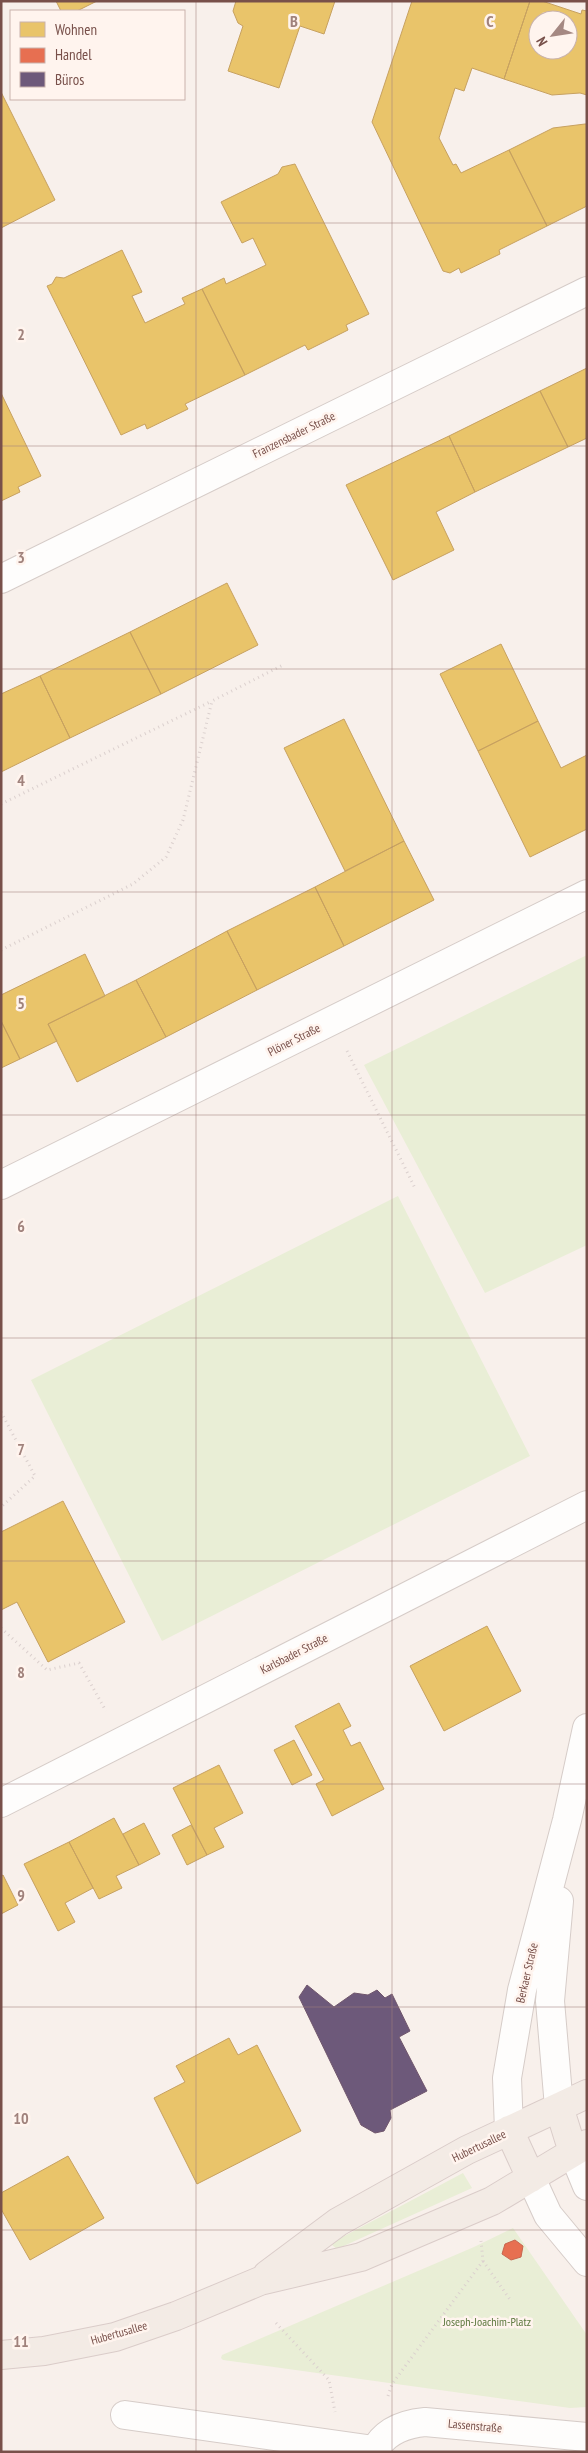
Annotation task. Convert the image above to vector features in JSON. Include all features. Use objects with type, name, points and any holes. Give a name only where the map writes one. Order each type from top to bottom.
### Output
[{"type":"main road","points":[[509,2130],[587,2094]]},
{"type":"main road","points":[[531,2178],[580,2148],[559,2107]]},
{"type":"main road","name":"Hubertusallee","points":[[1,2355],[44,2351],[115,2336],[176,2316],[260,2281],[361,2257],[492,2201],[531,2178],[509,2130],[467,2150],[338,2222],[260,2281]]},
{"type":"street","name":"Franzensbader Straße","points":[[1,579],[587,292]]},
{"type":"street","name":"Plöner Straße","points":[[1,1185],[587,894]]},
{"type":"street","name":"Karlsbader Straße","points":[[1,1803],[587,1505]]},
{"type":"street","name":"Berkaer Straße","points":[[509,2130],[507,2078],[522,1990],[567,1820],[587,1728]]},
{"type":"street","name":"Berkaer Straße","points":[[559,2107],[550,2001],[567,1820]]},
{"type":"street","points":[[580,2148],[587,2186]]},
{"type":"street","points":[[531,2178],[548,2215],[587,2262]]},
{"type":"street","points":[[125,2415],[341,2444],[374,2451]]},
{"type":"street","name":"Lassenstraße","points":[[374,2451],[394,2430],[407,2423],[425,2422],[587,2437]]},
{"type":"path","points":[[1,804],[283,665]]},
{"type":"path","points":[[1,950],[133,884],[166,857],[183,820],[212,701]]},
{"type":"path","points":[[344,1044],[415,1188]]},
{"type":"path","points":[[1,1412],[35,1476],[1,1507]]},
{"type":"path","points":[[1,1628],[47,1670],[79,1663],[108,1714]]},
{"type":"path","points":[[480,2234],[484,2261],[510,2301]]},
{"type":"path","points":[[374,2451],[392,2384],[484,2261]]},
{"type":"path","points":[[276,2323],[329,2380],[341,2444]]},
{"type":"green space","points":[[587,955],[587,1245],[485,1293],[364,1065]]},
{"type":"green space","points":[[398,1196],[530,1456],[162,1641],[31,1380]]},
{"type":"green space","points":[[463,2173],[472,2188],[337,2249],[332,2245],[333,2242]]},
{"type":"green space","name":"Joseph-Joachim-Platz","points":[[513,2228],[587,2335],[587,2407],[570,2408],[223,2360],[221,2358],[222,2355],[474,2247]]},
{"type":"building: Wohnen","points":[[56,1],[97,1],[79,10],[60,10]]},
{"type":"building: Wohnen","points":[[236,1],[335,1],[324,34],[300,26],[279,88],[228,71],[243,26],[238,23],[233,11]]},
{"type":"building: Wohnen","points":[[412,1],[530,1],[504,79],[472,68],[464,91],[455,88],[439,138],[453,165],[456,164],[461,173],[509,150],[547,226],[499,250],[500,254],[461,273],[459,268],[450,273],[443,271],[372,122]]},
{"type":"building: Wohnen","points":[[530,1],[542,1],[569,10],[528,10],[528,60],[578,60],[578,13],[581,14],[582,10],[587,11],[587,95],[580,93],[552,95],[504,79]]},
{"type":"building: Wohnen","points":[[1,92],[55,200],[1,228]]},
{"type":"building: Wohnen","points":[[587,124],[587,206],[547,226],[509,150],[553,128]]},
{"type":"building: Wohnen","points":[[295,164],[369,314],[346,325],[348,330],[308,350],[305,345],[245,375],[202,289],[224,278],[226,284],[266,265],[253,238],[242,243],[221,202],[278,174],[282,167]]},
{"type":"building: Wohnen","points":[[122,250],[142,292],[132,296],[145,323],[185,304],[182,298],[202,289],[245,375],[185,404],[188,409],[147,429],[145,424],[121,435],[47,286],[52,284],[56,277],[64,278]]},
{"type":"building: Wohnen","points":[[587,368],[587,438],[568,447],[540,391]]},
{"type":"building: Wohnen","points":[[540,391],[568,447],[475,492],[449,436]]},
{"type":"building: Wohnen","points":[[1,393],[41,476],[18,487],[20,492],[1,501]]},
{"type":"building: Wohnen","points":[[449,436],[475,492],[436,512],[454,550],[393,580],[346,485]]},
{"type":"building: Wohnen","points":[[227,583],[258,645],[161,694],[130,632]]},
{"type":"building: Wohnen","points":[[130,632],[161,694],[70,738],[40,676]]},
{"type":"building: Wohnen","points":[[501,644],[538,721],[478,751],[440,674]]},
{"type":"building: Wohnen","points":[[40,676],[70,738],[1,772],[1,694]]},
{"type":"building: Wohnen","points":[[344,719],[404,841],[345,871],[284,748]]},
{"type":"building: Wohnen","points":[[538,721],[561,768],[587,755],[587,829],[530,857],[478,751]]},
{"type":"building: Wohnen","points":[[404,841],[434,900],[344,946],[315,887]]},
{"type":"building: Wohnen","points":[[315,887],[344,946],[257,990],[227,931]]},
{"type":"building: Wohnen","points":[[227,931],[257,990],[166,1037],[136,980]]},
{"type":"building: Wohnen","points":[[85,954],[105,996],[48,1024],[57,1041],[20,1059],[1,1021],[1,995]]},
{"type":"building: Wohnen","points":[[136,980],[166,1037],[77,1082],[48,1024]]},
{"type":"building: Wohnen","points":[[1,1021],[20,1059],[1,1068]]},
{"type":"building: Wohnen","points":[[63,1501],[125,1622],[48,1662],[17,1602],[1,1610],[1,1532]]},
{"type":"building: Wohnen","points":[[487,1626],[521,1691],[444,1731],[410,1666]]},
{"type":"building: Wohnen","points":[[339,1703],[351,1726],[343,1730],[351,1746],[360,1742],[384,1789],[332,1816],[316,1784],[324,1780],[295,1726]]},
{"type":"building: Wohnen","points":[[294,1740],[312,1775],[292,1785],[274,1750]]},
{"type":"building: Wohnen","points":[[219,1765],[243,1813],[214,1828],[224,1847],[207,1855],[173,1788]]},
{"type":"building: Wohnen","points":[[114,1818],[139,1865],[116,1876],[122,1888],[99,1899],[69,1842]]},
{"type":"building: Wohnen","points":[[144,1823],[160,1854],[139,1865],[123,1834]]},
{"type":"building: Wohnen","points":[[191,1825],[207,1855],[187,1865],[172,1835]]},
{"type":"building: Wohnen","points":[[69,1842],[93,1888],[65,1903],[75,1922],[58,1931],[24,1864]]},
{"type":"building: Wohnen","points":[[3,1875],[18,1905],[1,1914],[1,1876]]},
{"type":"building: Wohnen","points":[[229,2038],[238,2055],[257,2045],[301,2131],[197,2184],[154,2098],[185,2082],[176,2066]]},
{"type":"building: Wohnen","points":[[68,2156],[104,2218],[30,2260],[1,2209],[1,2193]]},
{"type":"building: Handel","points":[[515,2240],[523,2246],[521,2257],[511,2260],[502,2254],[505,2244]]},
{"type":"building: Büros","points":[[307,1985],[334,2007],[354,1993],[368,1995],[377,1990],[385,1998],[392,1994],[410,2031],[399,2037],[427,2091],[390,2110],[391,2118],[384,2131],[375,2133],[361,2125],[299,1997]]}]
